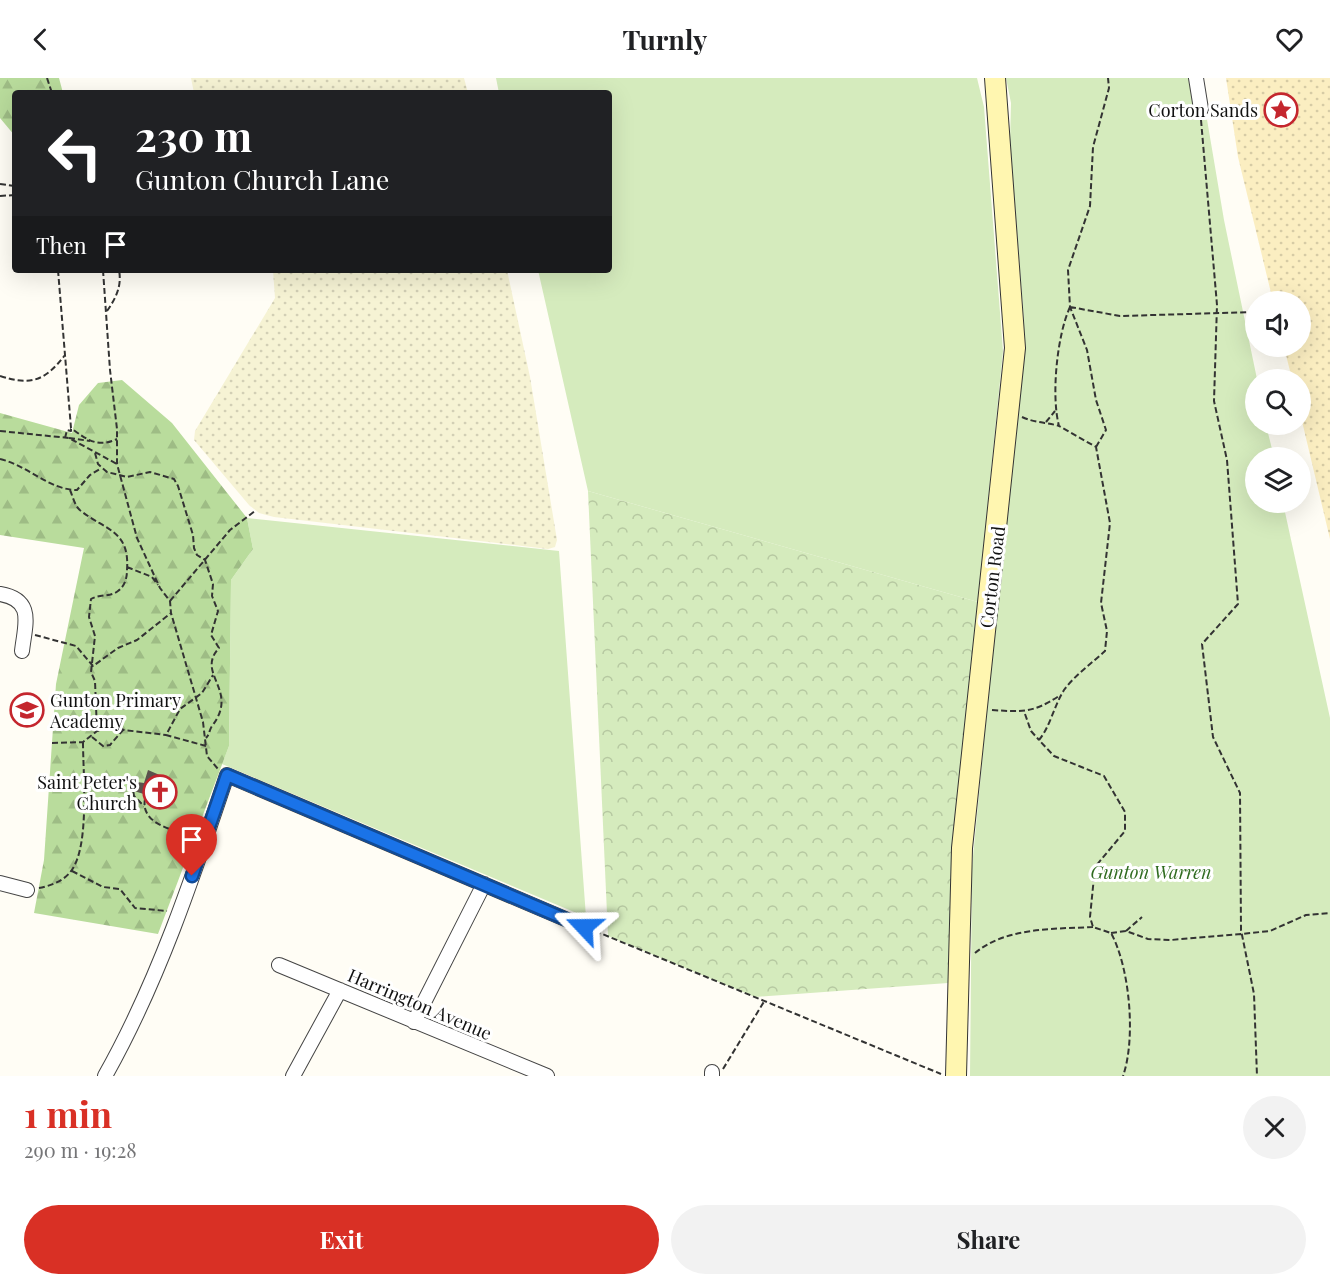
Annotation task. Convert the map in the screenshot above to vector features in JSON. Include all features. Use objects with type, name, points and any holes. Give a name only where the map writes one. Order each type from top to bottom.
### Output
[{"type":"main road","name":"Corton Road","points":[[956,1076],[962,848],[1015,348],[994,78]]},
{"type":"street","points":[[1196,78],[1201,110]]},
{"type":"street","points":[[0,594],[13,597],[21,603],[26,614],[22,651]]},
{"type":"street","points":[[105,1076],[155,972],[224,773],[584,927]]},
{"type":"street","points":[[0,883],[27,890]]},
{"type":"street","points":[[414,1022],[484,884]]},
{"type":"street","name":"Harrington Avenue","points":[[279,965],[547,1076]]},
{"type":"street","points":[[293,1076],[340,990]]},
{"type":"path","points":[[1059,426],[1055,411],[1059,354],[1070,307],[1068,270],[1090,206],[1093,147],[1108,88],[1108,78]]},
{"type":"path","points":[[1201,110],[1216,315],[1214,401],[1227,460],[1238,604],[1202,644],[1213,737],[1240,793],[1241,934],[1254,994],[1257,1076]]},
{"type":"path","points":[[58,273],[71,428]]},
{"type":"path","points":[[103,273],[117,464],[137,538],[160,588]]},
{"type":"path","points":[[107,311],[118,292],[119,273]]},
{"type":"path","points":[[1070,307],[1120,315],[1245,313]]},
{"type":"path","points":[[1039,740],[1046,732],[1052,712],[1066,687],[1105,651],[1107,631],[1101,603],[1110,523],[1096,447],[1106,430],[1096,400],[1087,350],[1070,307]]},
{"type":"path","points":[[0,376],[22,383],[40,379],[56,367],[65,355]]},
{"type":"path","points":[[1046,422],[1055,411]]},
{"type":"path","points":[[1009,414],[1023,417],[1034,423],[1046,422],[1059,426],[1096,447]]},
{"type":"path","points":[[65,438],[67,430],[71,431],[71,428]]},
{"type":"path","points":[[71,428],[92,442]]},
{"type":"path","points":[[0,431],[106,444],[117,439]]},
{"type":"path","points":[[69,438],[117,464]]},
{"type":"path","points":[[95,453],[101,468]]},
{"type":"path","points":[[0,459],[16,463],[34,477],[70,490],[77,490],[90,475],[101,468],[127,477],[150,472],[174,479],[193,535],[194,548],[197,555],[205,560],[213,584],[212,596],[219,611],[211,635],[219,648],[211,657],[213,675],[222,691],[222,710],[206,738]]},
{"type":"path","points":[[52,743],[83,742],[92,737],[96,731],[96,693],[91,665],[95,636],[89,617],[91,599],[117,593],[126,582],[127,567],[122,540],[100,521],[82,512],[70,490]]},
{"type":"path","points":[[170,601],[231,530],[255,511]]},
{"type":"path","points":[[127,567],[152,578],[170,601],[171,612],[206,738],[207,756],[224,773]]},
{"type":"path","points":[[91,665],[104,659],[118,648],[137,640],[171,612]]},
{"type":"path","points":[[24,633],[76,646],[91,665]]},
{"type":"path","points":[[166,735],[180,709],[207,687],[213,675]]},
{"type":"path","points":[[976,710],[1024,712],[1040,709],[1059,696]]},
{"type":"path","points":[[1024,712],[1031,731],[1054,756],[1104,776],[1125,812],[1125,831],[1095,867],[1090,917],[1093,927]]},
{"type":"path","points":[[96,731],[117,726],[124,730],[166,735],[206,746]]},
{"type":"path","points":[[92,737],[103,746],[110,745],[124,730]]},
{"type":"path","points":[[27,890],[51,886],[72,871],[83,837],[83,742]]},
{"type":"path","points":[[132,783],[134,796],[144,806]]},
{"type":"path","points":[[145,800],[147,817],[197,837]]},
{"type":"path","points":[[72,871],[103,886],[120,889],[135,908],[170,911]]},
{"type":"path","points":[[958,955],[969,956],[982,946],[1028,931],[1093,927],[1111,933],[1126,931],[1149,939],[1171,940],[1270,931],[1306,915],[1330,913]]},
{"type":"path","points":[[1126,931],[1142,917]]},
{"type":"path","points":[[584,927],[945,1076]]},
{"type":"path","points":[[1111,933],[1118,946],[1127,984],[1130,1021],[1123,1076]]},
{"type":"path","points":[[712,1074],[726,1068],[765,1000]]},
{"type":"shaded area","points":[[191,78],[464,78],[467,90],[193,90]]},
{"type":"shaded area","points":[[273,273],[508,273],[530,377],[557,540],[555,547],[548,549],[274,517],[259,513],[249,505],[194,440],[195,431],[275,298]]},
{"type":"green space","points":[[0,78],[59,78],[62,90],[12,90],[12,132],[0,118]]},
{"type":"green space","points":[[496,78],[977,78],[984,107],[1003,351],[978,602],[588,491],[539,273],[612,273],[612,90],[498,90]]},
{"type":"green space","name":"Gunton Warren","points":[[1006,78],[1200,78],[1224,220],[1245,321],[1245,357],[1252,357],[1255,369],[1245,369],[1245,435],[1268,435],[1272,447],[1245,447],[1245,513],[1285,513],[1330,718],[1330,1076],[970,1076],[972,867],[1024,322],[1010,142],[1011,103]]},
{"type":"green space","points":[[122,380],[172,423],[247,518],[253,549],[231,580],[229,746],[158,934],[34,913],[44,860],[56,684],[84,548],[0,535],[0,413],[72,433],[79,405],[98,383]]},
{"type":"green space","points":[[588,491],[978,602],[948,983],[755,997],[608,936]]},
{"type":"green space","points":[[247,518],[559,551],[586,917],[222,764],[229,746],[231,580],[253,549]]},
{"type":"sand","points":[[1226,78],[1330,78],[1330,539],[1311,459],[1311,447],[1308,447],[1305,435],[1311,435],[1311,369],[1290,369],[1286,357],[1311,357],[1311,291],[1271,291],[1238,157]]},
{"type":"building","name":"Saint Peter's Church","points":[[148,770],[162,776],[160,786],[176,790],[173,803],[134,791],[137,782],[144,783]]},
{"type":"place","name":"Corton Sands","points":[[1281,110]]},
{"type":"place","name":"Gunton Primary Academy","points":[[27,710]]},
{"type":"place","name":"Saint Peter's Church","points":[[160,792]]},
{"type":"route","points":[[192,876],[227,775],[584,927]]}]
